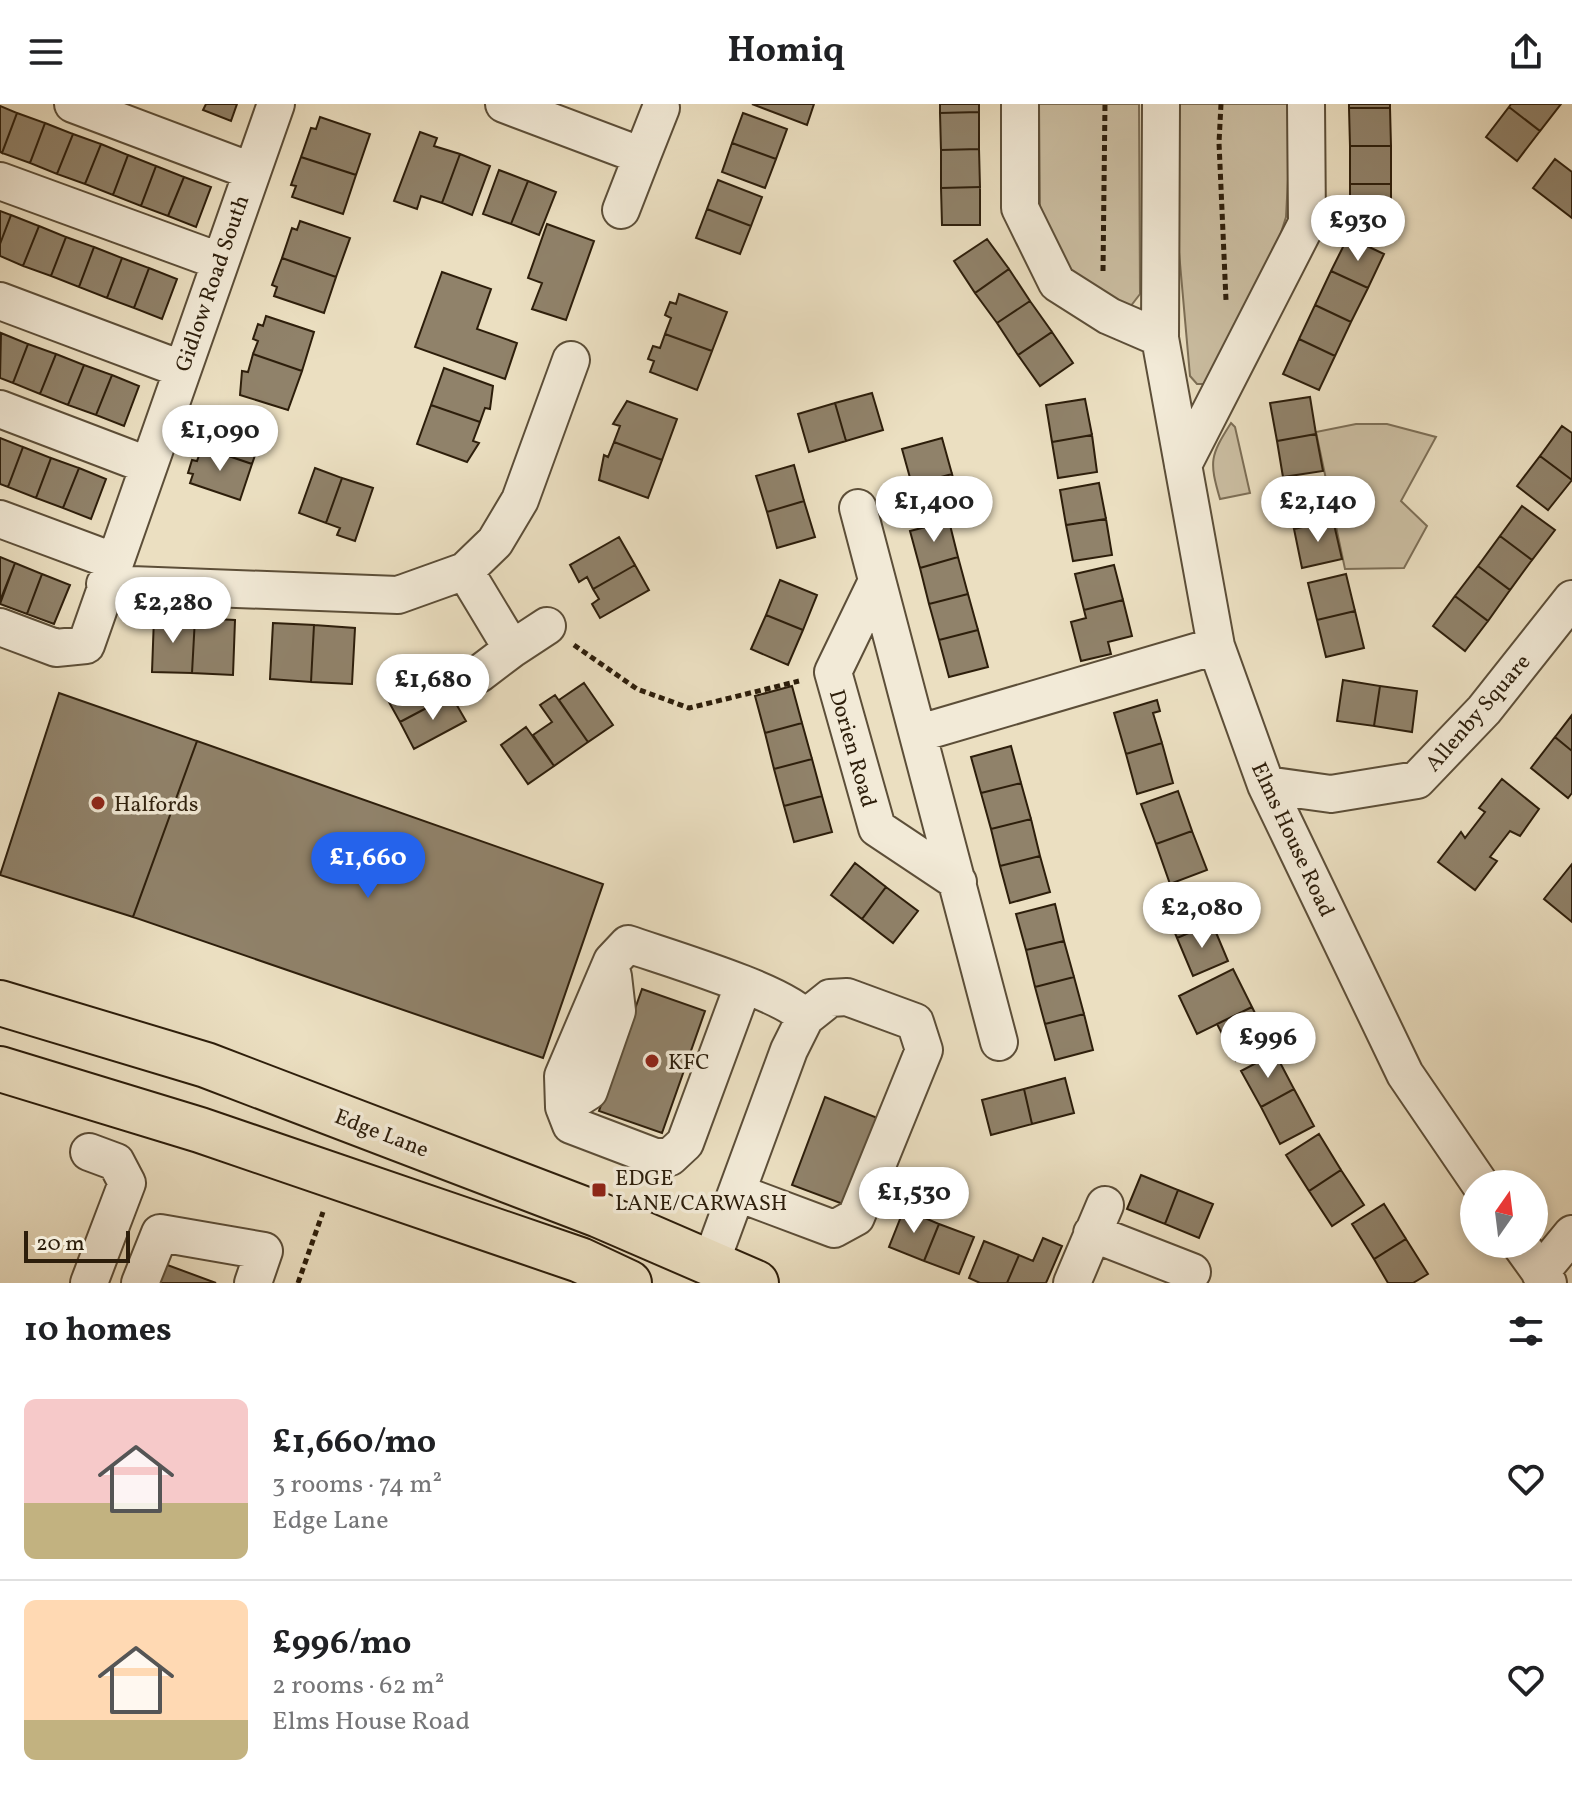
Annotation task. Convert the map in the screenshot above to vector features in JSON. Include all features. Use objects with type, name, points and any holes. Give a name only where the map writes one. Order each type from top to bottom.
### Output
[{"type":"highway","name":"Edge Lane","points":[[0,1003],[206,1065],[447,1157],[711,1262],[756,1283]]},
{"type":"highway","points":[[0,1069],[336,1176],[575,1271],[629,1283]]},
{"type":"highway","points":[[447,1157],[592,1229],[575,1271]]},
{"type":"street","points":[[73,104],[251,171]]},
{"type":"street","name":"Gidlow Road South","points":[[0,627],[56,648],[86,645],[109,572],[276,104]]},
{"type":"street","points":[[504,104],[642,156]]},
{"type":"street","points":[[1020,104],[1020,208],[1057,283],[1102,312],[1160,338]]},
{"type":"street","name":"Elms House Road","points":[[1161,104],[1160,338],[1216,646],[1266,785],[1405,1074],[1470,1170]]},
{"type":"street","points":[[1183,465],[1307,223],[1306,104]]},
{"type":"street","points":[[621,210],[661,108]]},
{"type":"street","points":[[0,181],[219,261]]},
{"type":"street","points":[[0,301],[181,369]]},
{"type":"street","points":[[0,519],[109,572],[398,595],[465,571],[495,542],[520,500],[571,360]]},
{"type":"street","points":[[0,409],[147,465]]},
{"type":"street","points":[[858,508],[920,733],[999,1042]]},
{"type":"street","points":[[465,571],[512,649]]},
{"type":"street","name":"Dorien Road","points":[[877,581],[833,672],[877,828],[958,882]]},
{"type":"street","name":"Allenby Square","points":[[1266,785],[1331,794],[1417,780],[1484,710],[1572,599]]},
{"type":"street","points":[[479,674],[547,626]]},
{"type":"street","points":[[920,733],[1216,646]]},
{"type":"street","points":[[743,986],[685,1143],[670,1157],[655,1157],[571,1125],[564,1107],[563,1076],[612,961],[628,944],[743,986],[796,1007],[797,1034]]},
{"type":"street","points":[[711,1262],[797,1034],[830,998],[847,997],[915,1022],[924,1050],[856,1217],[834,1229],[738,1193]]},
{"type":"street","points":[[0,1093],[54,1084]]},
{"type":"street","points":[[89,1152],[116,1162],[127,1183],[89,1283]]},
{"type":"street","points":[[1072,1283],[1099,1219],[1192,1272]]},
{"type":"street","points":[[140,1283],[160,1233],[264,1251],[253,1283]]},
{"type":"street","points":[[1536,1267],[1572,1234]]},
{"type":"path","points":[[1102,312],[1105,104]]},
{"type":"path","points":[[1221,104],[1220,157],[1231,373]]},
{"type":"path","points":[[547,626],[637,689],[689,708],[833,672]]},
{"type":"path","points":[[298,1283],[336,1176]]},
{"type":"shaded area","points":[[1039,104],[1139,104],[1140,294],[1130,307],[1069,275],[1040,214]]},
{"type":"shaded area","points":[[1178,104],[1292,104],[1286,217],[1278,242],[1209,384],[1197,384],[1190,376],[1179,252]]},
{"type":"shaded area","points":[[1231,423],[1235,427],[1250,493],[1220,499],[1213,467],[1215,452]]},
{"type":"shaded area","points":[[1356,424],[1387,424],[1436,437],[1401,501],[1427,526],[1404,568],[1345,569],[1316,432]]},
{"type":"building","points":[[206,104],[237,104],[231,121],[203,110]]},
{"type":"building","points":[[752,104],[814,104],[807,125]]},
{"type":"building","points":[[940,104],[979,104],[979,112],[940,113]]},
{"type":"building","points":[[1349,104],[1390,104],[1390,108],[1349,108]]},
{"type":"building","points":[[1511,104],[1561,104],[1540,131],[1509,107]]},
{"type":"building","points":[[0,106],[17,113],[2,153],[0,152]]},
{"type":"building","points":[[1509,107],[1540,131],[1517,161],[1486,137]]},
{"type":"building","points":[[1349,108],[1390,108],[1391,146],[1350,146]]},
{"type":"building","points":[[979,112],[979,149],[941,150],[940,113]]},
{"type":"building","points":[[17,113],[45,123],[30,163],[2,153]]},
{"type":"building","points":[[743,113],[787,129],[776,159],[732,143]]},
{"type":"building","points":[[320,117],[370,134],[356,175],[301,157],[311,128],[316,129]]},
{"type":"building","points":[[45,123],[73,134],[57,174],[30,163]]},
{"type":"building","points":[[420,132],[437,138],[434,146],[460,154],[442,203],[421,196],[417,209],[394,201]]},
{"type":"building","points":[[73,134],[101,144],[85,184],[57,174]]},
{"type":"building","points":[[732,143],[776,159],[765,188],[722,172]]},
{"type":"building","points":[[101,144],[128,155],[113,195],[85,184]]},
{"type":"building","points":[[1350,146],[1391,146],[1391,184],[1350,184]]},
{"type":"building","points":[[979,149],[980,187],[941,188],[941,150]]},
{"type":"building","points":[[460,154],[490,166],[472,215],[442,203]]},
{"type":"building","points":[[128,155],[156,166],[141,206],[113,195]]},
{"type":"building","points":[[301,157],[356,175],[343,214],[292,197],[296,186],[291,185]]},
{"type":"building","points":[[1555,159],[1572,172],[1572,218],[1533,188]]},
{"type":"building","points":[[156,166],[184,177],[168,216],[141,206]]},
{"type":"building","points":[[499,170],[528,181],[511,224],[483,214]]},
{"type":"building","points":[[184,177],[211,187],[196,227],[168,216]]},
{"type":"building","points":[[718,180],[762,197],[751,226],[707,209]]},
{"type":"building","points":[[528,181],[556,192],[539,235],[511,224]]},
{"type":"building","points":[[1350,184],[1391,184],[1391,222],[1350,222]]},
{"type":"building","points":[[980,187],[980,225],[942,225],[941,188]]},
{"type":"building","points":[[707,209],[751,226],[740,254],[696,238]]},
{"type":"building","points":[[0,211],[11,215],[0,244]]},
{"type":"building","points":[[11,215],[39,226],[23,266],[0,256],[0,244]]},
{"type":"building","points":[[300,221],[350,238],[336,277],[282,258],[292,228],[297,230]]},
{"type":"building","points":[[547,224],[594,241],[566,320],[532,309],[542,283],[528,278]]},
{"type":"building","points":[[39,226],[66,237],[51,276],[23,266]]},
{"type":"building","points":[[66,237],[94,247],[79,287],[51,276]]},
{"type":"building","points":[[1348,237],[1384,254],[1368,288],[1331,271]]},
{"type":"building","points":[[987,239],[1009,269],[975,293],[954,261]]},
{"type":"building","points":[[94,247],[122,258],[107,298],[79,287]]},
{"type":"building","points":[[122,258],[149,268],[134,308],[107,298]]},
{"type":"building","points":[[282,258],[336,277],[324,313],[274,296],[277,287],[272,285]]},
{"type":"building","points":[[149,268],[177,279],[162,319],[134,308]]},
{"type":"building","points":[[1009,269],[1030,301],[997,323],[975,293]]},
{"type":"building","points":[[1331,271],[1368,288],[1351,322],[1315,305]]},
{"type":"building","points":[[442,272],[491,289],[477,329],[517,343],[505,379],[415,347]]},
{"type":"building","points":[[679,294],[727,312],[712,351],[665,334],[671,318],[665,315],[670,302],[676,304]]},
{"type":"building","points":[[1030,301],[1052,332],[1018,355],[997,323]]},
{"type":"building","points":[[1315,305],[1351,322],[1335,356],[1299,339]]},
{"type":"building","points":[[266,316],[314,332],[302,371],[253,354],[258,341],[253,339],[258,324],[263,326]]},
{"type":"building","points":[[1052,332],[1073,363],[1040,386],[1018,355]]},
{"type":"building","points":[[1,333],[28,344],[13,383],[0,378]]},
{"type":"building","points":[[665,334],[712,351],[697,390],[650,372],[654,361],[648,359],[653,346],[660,348]]},
{"type":"building","points":[[1299,339],[1335,356],[1319,390],[1283,374]]},
{"type":"building","points":[[28,344],[56,354],[40,394],[13,383]]},
{"type":"building","points":[[56,354],[84,365],[68,405],[40,394]]},
{"type":"building","points":[[253,354],[302,371],[288,410],[240,395],[242,371],[248,372]]},
{"type":"building","points":[[84,365],[112,375],[96,415],[68,405]]},
{"type":"building","points":[[444,368],[493,386],[490,409],[485,408],[480,422],[431,405]]},
{"type":"building","points":[[112,375],[139,386],[124,426],[96,415]]},
{"type":"building","points":[[872,393],[883,430],[846,441],[835,403]]},
{"type":"building","points":[[1310,397],[1316,434],[1277,441],[1270,403]]},
{"type":"building","points":[[1085,399],[1092,435],[1052,442],[1046,405]]},
{"type":"building","points":[[627,401],[677,419],[662,460],[614,442],[620,426],[613,424]]},
{"type":"building","points":[[835,403],[846,441],[809,452],[798,414]]},
{"type":"building","points":[[431,405],[480,422],[473,441],[479,443],[467,462],[417,444]]},
{"type":"building","points":[[217,407],[266,423],[252,464],[202,447],[208,431],[203,429],[207,415],[214,418]]},
{"type":"building","points":[[1562,426],[1572,433],[1572,480],[1540,456]]},
{"type":"building","points":[[1316,434],[1323,471],[1283,477],[1277,441]]},
{"type":"building","points":[[1092,435],[1097,472],[1058,478],[1052,442]]},
{"type":"building","points":[[0,438],[23,447],[8,487],[0,484]]},
{"type":"building","points":[[942,438],[952,474],[912,485],[902,449]]},
{"type":"building","points":[[614,442],[662,460],[648,498],[599,480],[604,455],[608,457]]},
{"type":"building","points":[[23,447],[51,458],[36,498],[8,487]]},
{"type":"building","points":[[202,447],[252,464],[240,500],[190,483],[193,474],[188,473],[192,460],[197,461]]},
{"type":"building","points":[[1540,456],[1572,480],[1548,510],[1517,486]]},
{"type":"building","points":[[51,458],[79,468],[63,508],[36,498]]},
{"type":"building","points":[[794,465],[804,501],[767,512],[756,476]]},
{"type":"building","points":[[79,468],[106,479],[91,519],[63,508]]},
{"type":"building","points":[[315,468],[342,478],[326,523],[299,513]]},
{"type":"building","points":[[952,474],[962,511],[922,522],[912,485]]},
{"type":"building","points":[[342,478],[373,488],[355,541],[337,535],[340,528],[326,523]]},
{"type":"building","points":[[1324,482],[1333,520],[1294,529],[1285,491]]},
{"type":"building","points":[[1099,483],[1106,519],[1066,525],[1060,490]]},
{"type":"building","points":[[804,501],[815,537],[777,548],[767,512]]},
{"type":"building","points":[[1522,506],[1555,530],[1532,560],[1500,536]]},
{"type":"building","points":[[1106,519],[1112,555],[1073,561],[1066,525]]},
{"type":"building","points":[[1333,520],[1342,559],[1302,568],[1294,529]]},
{"type":"building","points":[[949,521],[958,557],[920,568],[910,531]]},
{"type":"building","points":[[1500,536],[1532,560],[1510,590],[1478,566]]},
{"type":"building","points":[[619,537],[635,565],[593,589],[587,577],[579,582],[570,565]]},
{"type":"building","points":[[0,557],[15,563],[0,601]]},
{"type":"building","points":[[958,557],[968,594],[929,604],[920,568]]},
{"type":"building","points":[[15,563],[42,574],[27,614],[0,604]]},
{"type":"building","points":[[635,565],[649,590],[600,618],[592,604],[599,599],[593,589]]},
{"type":"building","points":[[1114,565],[1123,600],[1084,610],[1075,574]]},
{"type":"building","points":[[1478,566],[1510,590],[1488,621],[1455,596]]},
{"type":"building","points":[[42,574],[70,585],[54,624],[27,614]]},
{"type":"building","points":[[1346,574],[1355,611],[1317,620],[1308,583]]},
{"type":"building","points":[[780,580],[817,595],[803,630],[766,615]]},
{"type":"building","points":[[968,594],[978,630],[939,640],[929,604]]},
{"type":"building","points":[[1455,596],[1488,621],[1465,651],[1433,626]]},
{"type":"building","points":[[1123,600],[1132,636],[1108,642],[1111,654],[1081,661],[1071,622],[1086,618],[1084,610]]},
{"type":"building","points":[[1355,611],[1364,648],[1326,657],[1317,620]]},
{"type":"building","points":[[766,615],[803,630],[788,665],[751,649]]},
{"type":"building","points":[[154,617],[195,618],[192,673],[152,672]]},
{"type":"building","points":[[195,618],[235,620],[233,675],[192,673]]},
{"type":"building","points":[[273,623],[314,625],[311,682],[270,679]]},
{"type":"building","points":[[314,625],[355,628],[352,684],[311,682]]},
{"type":"building","points":[[978,630],[988,667],[949,677],[939,640]]},
{"type":"building","points":[[429,672],[432,678],[440,674],[451,695],[400,722],[385,695]]},
{"type":"building","points":[[1343,680],[1380,686],[1374,726],[1337,721]]},
{"type":"building","points":[[584,683],[613,725],[588,742],[559,700]]},
{"type":"building","points":[[792,686],[802,723],[765,733],[755,696]]},
{"type":"building","points":[[1380,686],[1417,691],[1412,732],[1374,726]]},
{"type":"building","name":"Halfords","points":[[59,693],[197,741],[133,917],[0,875]]},
{"type":"building","points":[[451,695],[466,721],[414,749],[400,722]]},
{"type":"building","points":[[555,695],[588,742],[554,766],[533,735],[552,722],[540,705]]},
{"type":"building","points":[[1157,700],[1160,711],[1153,713],[1162,743],[1126,754],[1114,713]]},
{"type":"building","points":[[1572,715],[1572,751],[1555,737]]},
{"type":"building","points":[[802,723],[812,759],[774,769],[765,733]]},
{"type":"building","points":[[526,727],[554,766],[528,784],[501,745]]},
{"type":"building","points":[[1555,737],[1572,751],[1572,793],[1568,798],[1531,768]]},
{"type":"building","points":[[197,741],[603,884],[543,1058],[133,917]]},
{"type":"building","points":[[1162,743],[1173,783],[1137,794],[1126,754]]},
{"type":"building","points":[[1011,746],[1021,783],[981,793],[971,757]]},
{"type":"building","points":[[812,759],[822,796],[784,806],[774,769]]},
{"type":"building","points":[[1502,779],[1539,809],[1520,836],[1510,831],[1490,857],[1497,861],[1475,890],[1438,862],[1461,832],[1465,838],[1485,812],[1479,808]]},
{"type":"building","points":[[1021,783],[1031,819],[991,829],[981,793]]},
{"type":"building","points":[[1178,791],[1192,831],[1156,844],[1141,804]]},
{"type":"building","points":[[822,796],[832,832],[794,842],[784,806]]},
{"type":"building","points":[[1031,819],[1040,856],[1000,866],[991,829]]},
{"type":"building","points":[[1192,831],[1207,870],[1170,884],[1156,844]]},
{"type":"building","points":[[1040,856],[1050,892],[1010,903],[1000,866]]},
{"type":"building","points":[[855,863],[886,887],[862,919],[831,895]]},
{"type":"building","points":[[1572,864],[1572,922],[1544,899]]},
{"type":"building","points":[[1195,885],[1212,923],[1177,938],[1161,900]]},
{"type":"building","points":[[886,887],[918,911],[893,943],[862,919]]},
{"type":"building","points":[[1055,904],[1064,941],[1026,950],[1016,914]]},
{"type":"building","points":[[1212,923],[1228,961],[1193,976],[1177,938]]},
{"type":"building","points":[[1064,941],[1074,977],[1035,987],[1026,950]]},
{"type":"building","points":[[1233,969],[1252,1007],[1197,1034],[1179,996]]},
{"type":"building","points":[[1074,977],[1084,1014],[1045,1024],[1035,987]]},
{"type":"building","name":"KFC","points":[[642,989],[705,1011],[662,1133],[599,1111]]},
{"type":"building","points":[[1252,1007],[1270,1044],[1236,1061],[1217,1024]]},
{"type":"building","points":[[1084,1014],[1093,1050],[1055,1060],[1045,1024]]},
{"type":"building","points":[[1275,1053],[1294,1089],[1261,1107],[1241,1071]]},
{"type":"building","points":[[1065,1078],[1074,1113],[1032,1124],[1024,1089]]},
{"type":"building","points":[[1024,1089],[1032,1124],[991,1135],[982,1100]]},
{"type":"building","points":[[1294,1089],[1314,1126],[1280,1144],[1261,1107]]},
{"type":"building","points":[[825,1097],[885,1121],[851,1207],[792,1185]]},
{"type":"building","points":[[1319,1134],[1341,1170],[1309,1191],[1286,1155]]},
{"type":"building","points":[[1341,1170],[1364,1205],[1332,1226],[1309,1191]]},
{"type":"building","points":[[1141,1175],[1178,1190],[1165,1224],[1127,1209]]},
{"type":"building","points":[[1178,1190],[1213,1204],[1199,1238],[1165,1224]]},
{"type":"building","points":[[1384,1204],[1406,1239],[1374,1259],[1352,1224]]},
{"type":"building","points":[[904,1209],[939,1224],[924,1261],[889,1247]]},
{"type":"building","points":[[939,1224],[974,1237],[959,1274],[924,1261]]},
{"type":"building","points":[[1043,1238],[1062,1246],[1046,1283],[1007,1283],[1019,1255],[1033,1261]]},
{"type":"building","points":[[1406,1239],[1428,1274],[1413,1283],[1388,1283],[1374,1259]]},
{"type":"building","points":[[984,1241],[1019,1255],[1007,1283],[980,1283],[969,1278]]},
{"type":"building","points":[[162,1263],[216,1283],[155,1283]]},
{"type":"place","name":"Halfords","points":[[98,803]]},
{"type":"place","name":"KFC","points":[[652,1061]]},
{"type":"place","name":"EDGE LANE/CARWASH","points":[[599,1190]]}]
